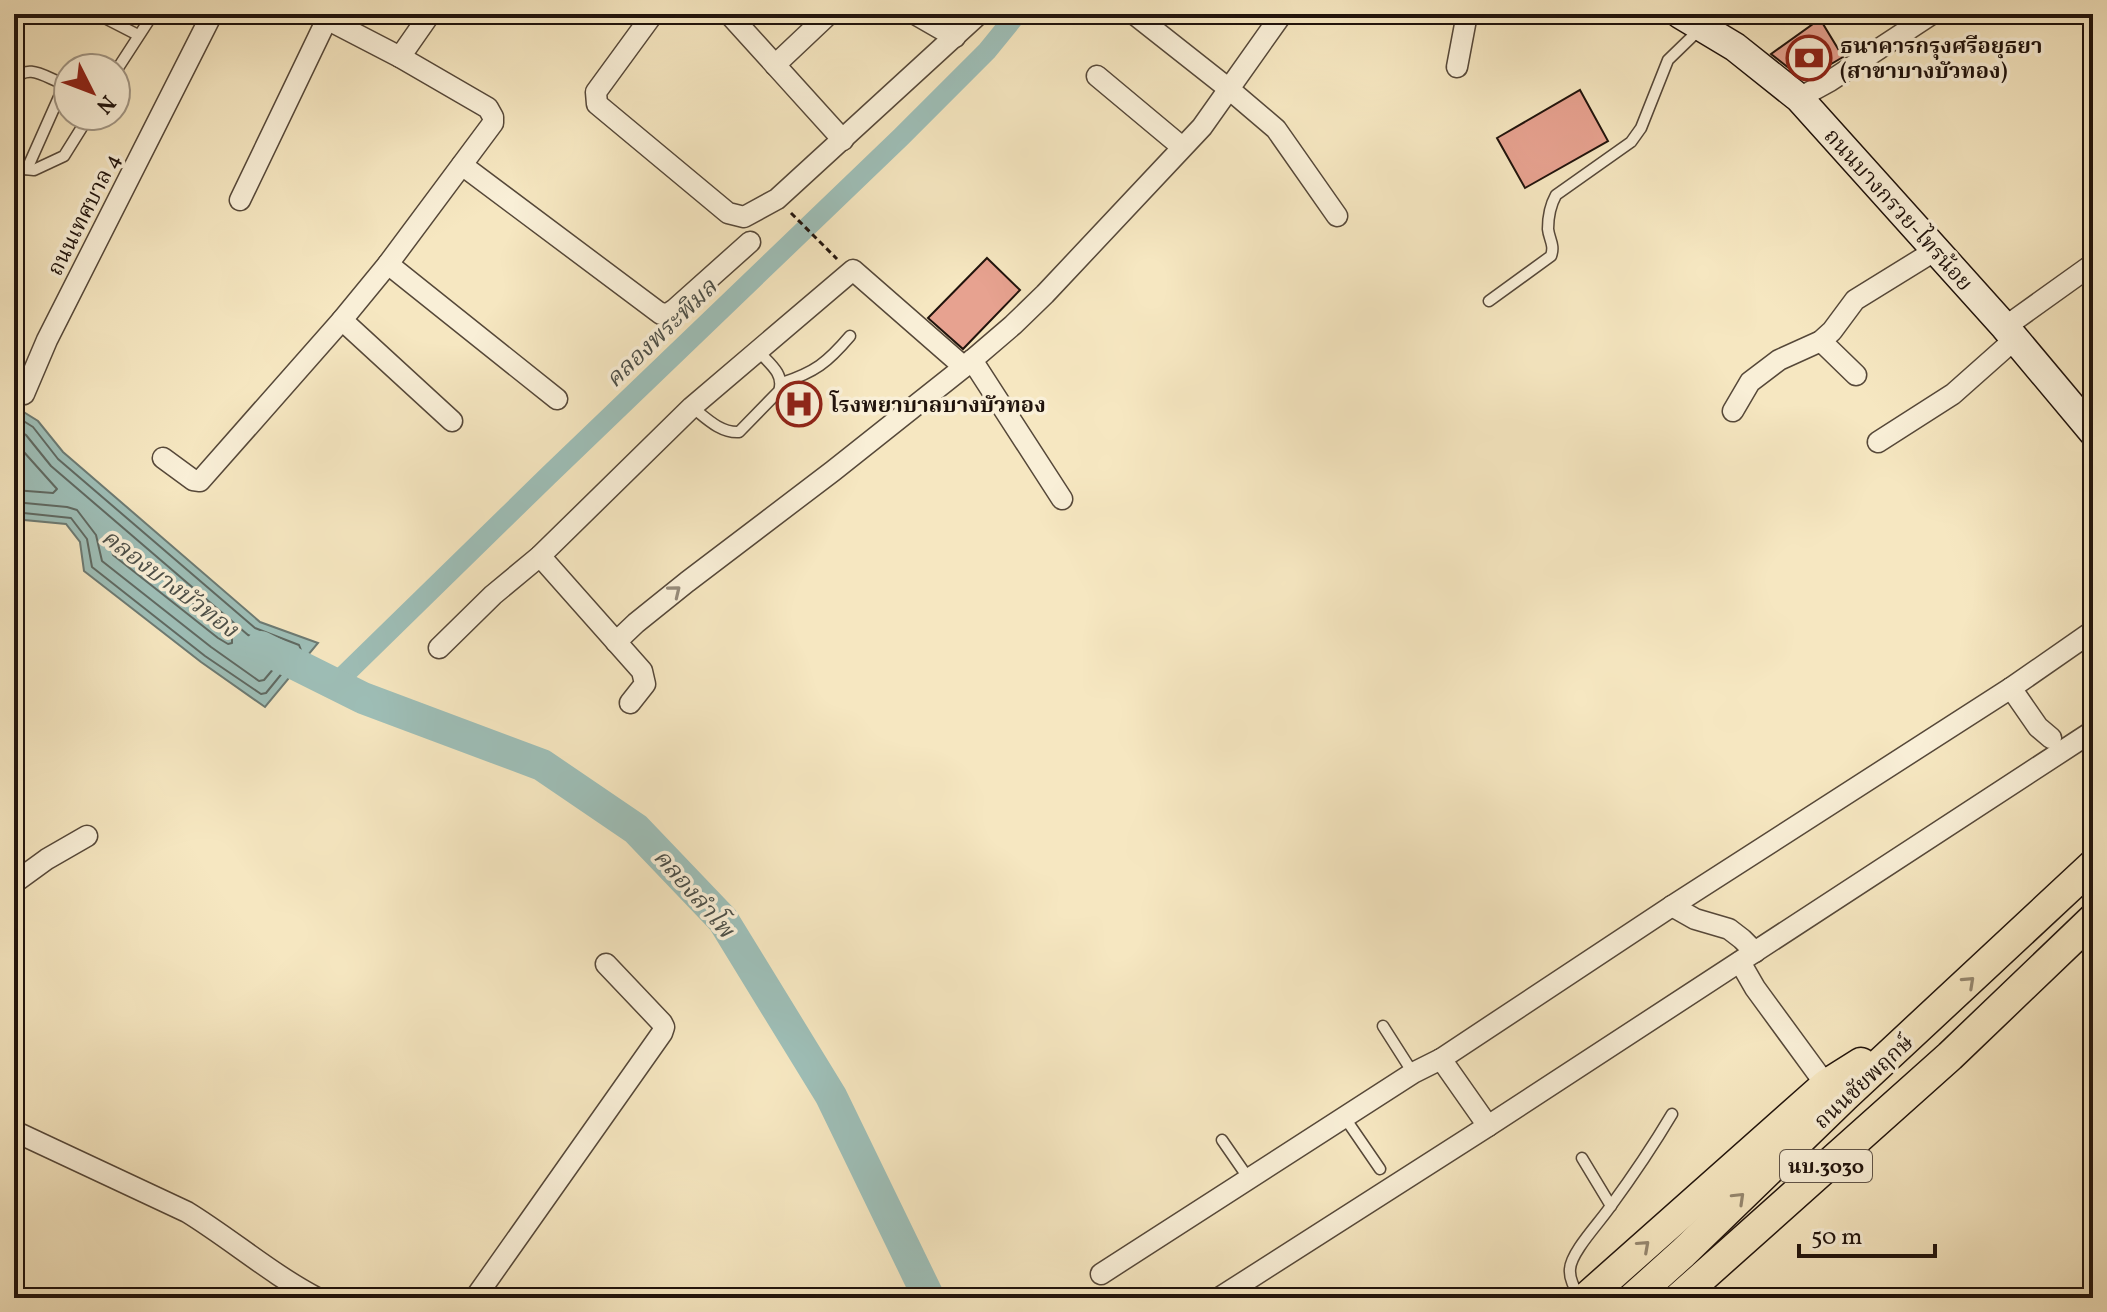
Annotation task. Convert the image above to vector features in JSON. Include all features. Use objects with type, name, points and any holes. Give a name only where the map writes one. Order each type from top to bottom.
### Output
[{"type":"main road","name":"ถนนบางกรวย-ไทรน้อย","points":[[1700,18],[1799,98],[2010,333],[2093,432]]},
{"type":"main road","name":"ถนนชัยพฤกษ์","points":[[1633,1298],[2093,865]]},
{"type":"main road","name":"ถนนชัยพฤกษ์","points":[[1679,1298],[1707,1287],[2093,919]]},
{"type":"main road","points":[[1586,1298],[1826,1085],[1912,1035]]},
{"type":"street","points":[[400,57],[430,14]]},
{"type":"street","points":[[653,14],[596,92],[597,104],[728,213],[744,217],[777,199],[979,14]]},
{"type":"street","points":[[729,14],[843,140]]},
{"type":"street","points":[[775,65],[829,14]]},
{"type":"street","points":[[915,14],[955,37]]},
{"type":"street","points":[[1134,14],[1276,129],[1337,216]]},
{"type":"street","points":[[616,642],[687,582],[768,522],[968,363],[1045,294],[1202,127],[1282,14]]},
{"type":"street","points":[[1457,67],[1467,14]]},
{"type":"street","points":[[1799,98],[1932,14]]},
{"type":"street","name":"ถนนเทศบาล 4","points":[[24,394],[47,340],[206,16]]},
{"type":"street","points":[[163,458],[193,480],[200,481],[388,264],[493,123],[491,112],[400,57],[322,17],[240,200]]},
{"type":"street","points":[[1097,76],[1182,147]]},
{"type":"street","points":[[462,165],[661,314],[675,309],[750,242]]},
{"type":"street","points":[[1733,411],[1750,382],[1779,360],[1821,341],[1855,300],[1936,250]]},
{"type":"street","points":[[388,264],[557,399]]},
{"type":"street","points":[[1878,442],[1953,394],[2010,333],[2092,267]]},
{"type":"street","points":[[439,648],[493,595],[540,556],[692,407],[853,270],[968,363],[1062,499]]},
{"type":"street","points":[[342,320],[452,421]]},
{"type":"street","points":[[1821,341],[1856,375]]},
{"type":"street","points":[[540,556],[637,664],[645,684],[630,703]]},
{"type":"street","points":[[1101,1274],[1413,1073],[1441,1059],[2011,688],[2093,631]]},
{"type":"street","points":[[2011,688],[2038,727],[2051,738]]},
{"type":"street","points":[[1219,1298],[2093,731]]},
{"type":"street","points":[[14,883],[87,836]]},
{"type":"street","points":[[1672,906],[1695,919],[1729,929],[1742,939],[1755,988],[1826,1085]]},
{"type":"street","points":[[475,1298],[662,1033],[662,1023],[606,964]]},
{"type":"street","points":[[1441,1059],[1488,1126]]},
{"type":"street","points":[[14,1131],[187,1212],[213,1228],[291,1292],[317,1298]]},
{"type":"lane","points":[[97,14],[138,35]]},
{"type":"lane","points":[[128,52],[153,14]]},
{"type":"lane","points":[[1489,301],[1551,256],[1553,249],[1548,228],[1556,195],[1631,142],[1641,128],[1668,60],[1700,18]]},
{"type":"lane","points":[[14,80],[20,73],[28,71],[59,82],[63,88],[27,169]]},
{"type":"lane","points":[[14,168],[34,170],[48,165],[64,156],[79,132]]},
{"type":"lane","points":[[782,383],[808,375],[834,355],[850,336]]},
{"type":"lane","points":[[692,407],[720,429],[739,432],[779,391],[782,383],[758,351]]},
{"type":"lane","points":[[1383,1026],[1413,1073]]},
{"type":"lane","points":[[1580,1298],[1572,1282],[1570,1267],[1578,1248],[1611,1206],[1672,1114]]},
{"type":"lane","points":[[1345,1118],[1380,1169]]},
{"type":"lane","points":[[1222,1140],[1249,1179]]},
{"type":"lane","points":[[1582,1158],[1611,1206]]},
{"type":"path","points":[[785,207],[833,255]]},
{"type":"water","name":"คลองบางบัวทอง","points":[[14,406],[38,421],[63,452],[260,622],[318,643],[265,707],[201,662],[84,571],[80,542],[66,524],[14,519]]},
{"type":"building","points":[[1820,19],[1843,57],[1804,80],[1771,54]]},
{"type":"building","points":[[1580,90],[1608,141],[1525,188],[1497,138]]},
{"type":"building","points":[[987,258],[1020,290],[963,349],[928,318]]},
{"type":"waterway","name":"คลองพระพิมล","points":[[335,684],[901,137],[987,51],[1017,14]]},
{"type":"waterway","name":"คลองลำโพ","points":[[261,647],[363,698],[542,765],[636,829],[723,920],[831,1096],[929,1298]]},
{"type":"place","name":"ธนาคารกรุงศรีอยุธยา (สาขาบางบัวทอง)","points":[[1809,58]]},
{"type":"place","name":"โรงพยาบาลบางบัวทอง","points":[[799,404]]}]
